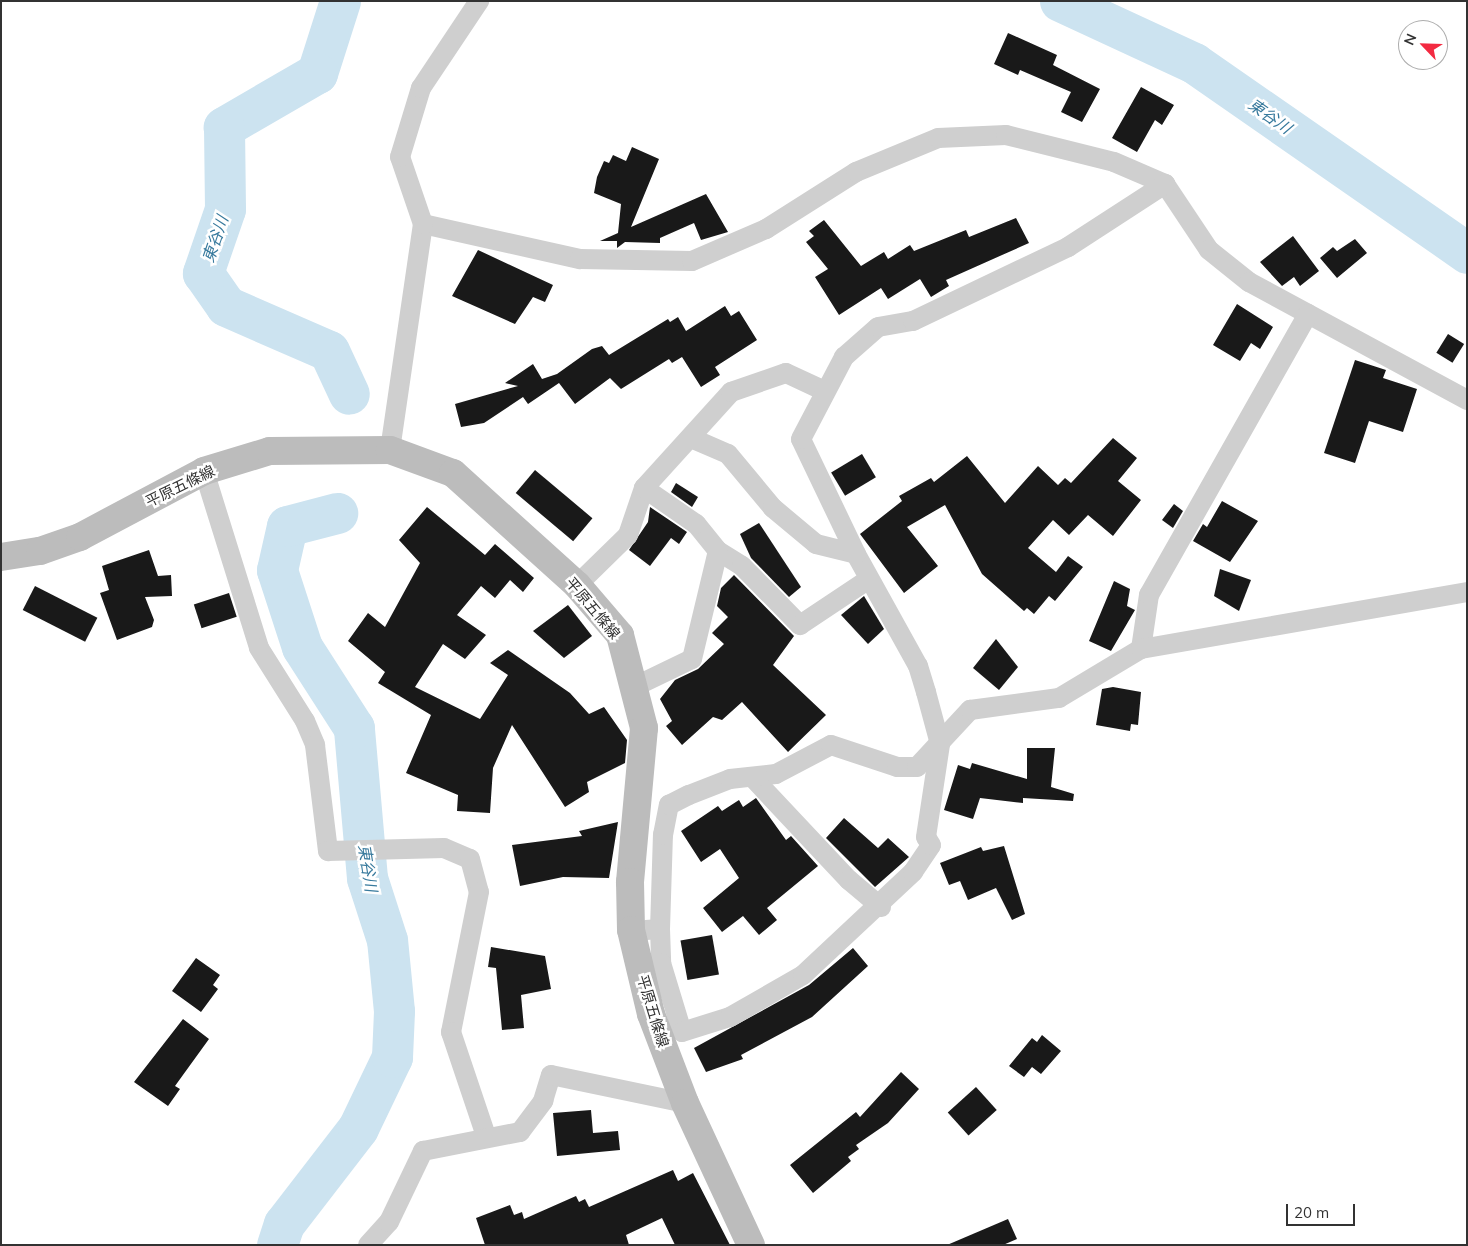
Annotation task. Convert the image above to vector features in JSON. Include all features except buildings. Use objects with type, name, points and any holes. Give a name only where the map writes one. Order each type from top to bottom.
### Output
[{"type":"main road","name":"平原五條線","points":[[1,557],[40,551],[80,537],[204,471],[270,451],[390,450],[453,473],[577,585],[620,635],[636,686],[644,728],[630,882],[632,930],[651,1014],[685,1103],[751,1245]]},
{"type":"street","points":[[390,450],[423,224],[400,157],[421,88],[479,1]]},
{"type":"street","points":[[423,224],[580,260],[692,261],[766,229],[856,172],[938,138],[1006,136],[1114,162],[1165,184],[1208,250],[1250,282],[1467,400]]},
{"type":"street","points":[[1165,184],[1068,247],[913,321],[878,327],[844,357],[822,390],[801,439],[856,554],[918,666],[940,744],[926,837],[931,845],[881,907],[803,975],[730,1017],[682,1032],[661,964],[660,929],[663,836],[669,805],[730,779],[754,779],[776,774],[831,745],[897,767],[917,767],[940,744],[970,710],[1059,698],[1141,649],[1467,592]]},
{"type":"street","points":[[1141,649],[1148,595],[1308,314]]},
{"type":"street","points":[[577,585],[628,535],[644,488],[731,392],[762,378],[786,373],[822,390]]},
{"type":"street","points":[[691,438],[728,454],[746,470],[773,508],[816,544],[856,554]]},
{"type":"street","points":[[204,471],[259,648],[305,721],[315,745],[328,851],[444,848],[470,860],[479,892],[451,1032],[486,1136]]},
{"type":"street","points":[[644,488],[696,524],[718,551],[742,566],[800,625],[869,579]]},
{"type":"street","points":[[636,686],[692,659],[718,551]]},
{"type":"street","points":[[754,779],[849,880],[881,907]]},
{"type":"street","points":[[632,930],[660,929]]},
{"type":"street","points":[[368,1245],[389,1222],[423,1151],[486,1136],[520,1132],[543,1101],[551,1075],[685,1103]]},
{"type":"waterway","name":"東谷川","points":[[340,1],[317,73],[224,127],[225,209],[203,273],[226,306],[329,351],[349,394]]},
{"type":"waterway","name":"東谷川","points":[[1060,1],[1194,63],[1467,253]]},
{"type":"waterway","name":"東谷川","points":[[277,1245],[284,1224],[358,1128],[392,1057],[394,1011],[387,940],[367,878],[354,728],[302,647],[277,570],[287,526],[337,513]]}]
